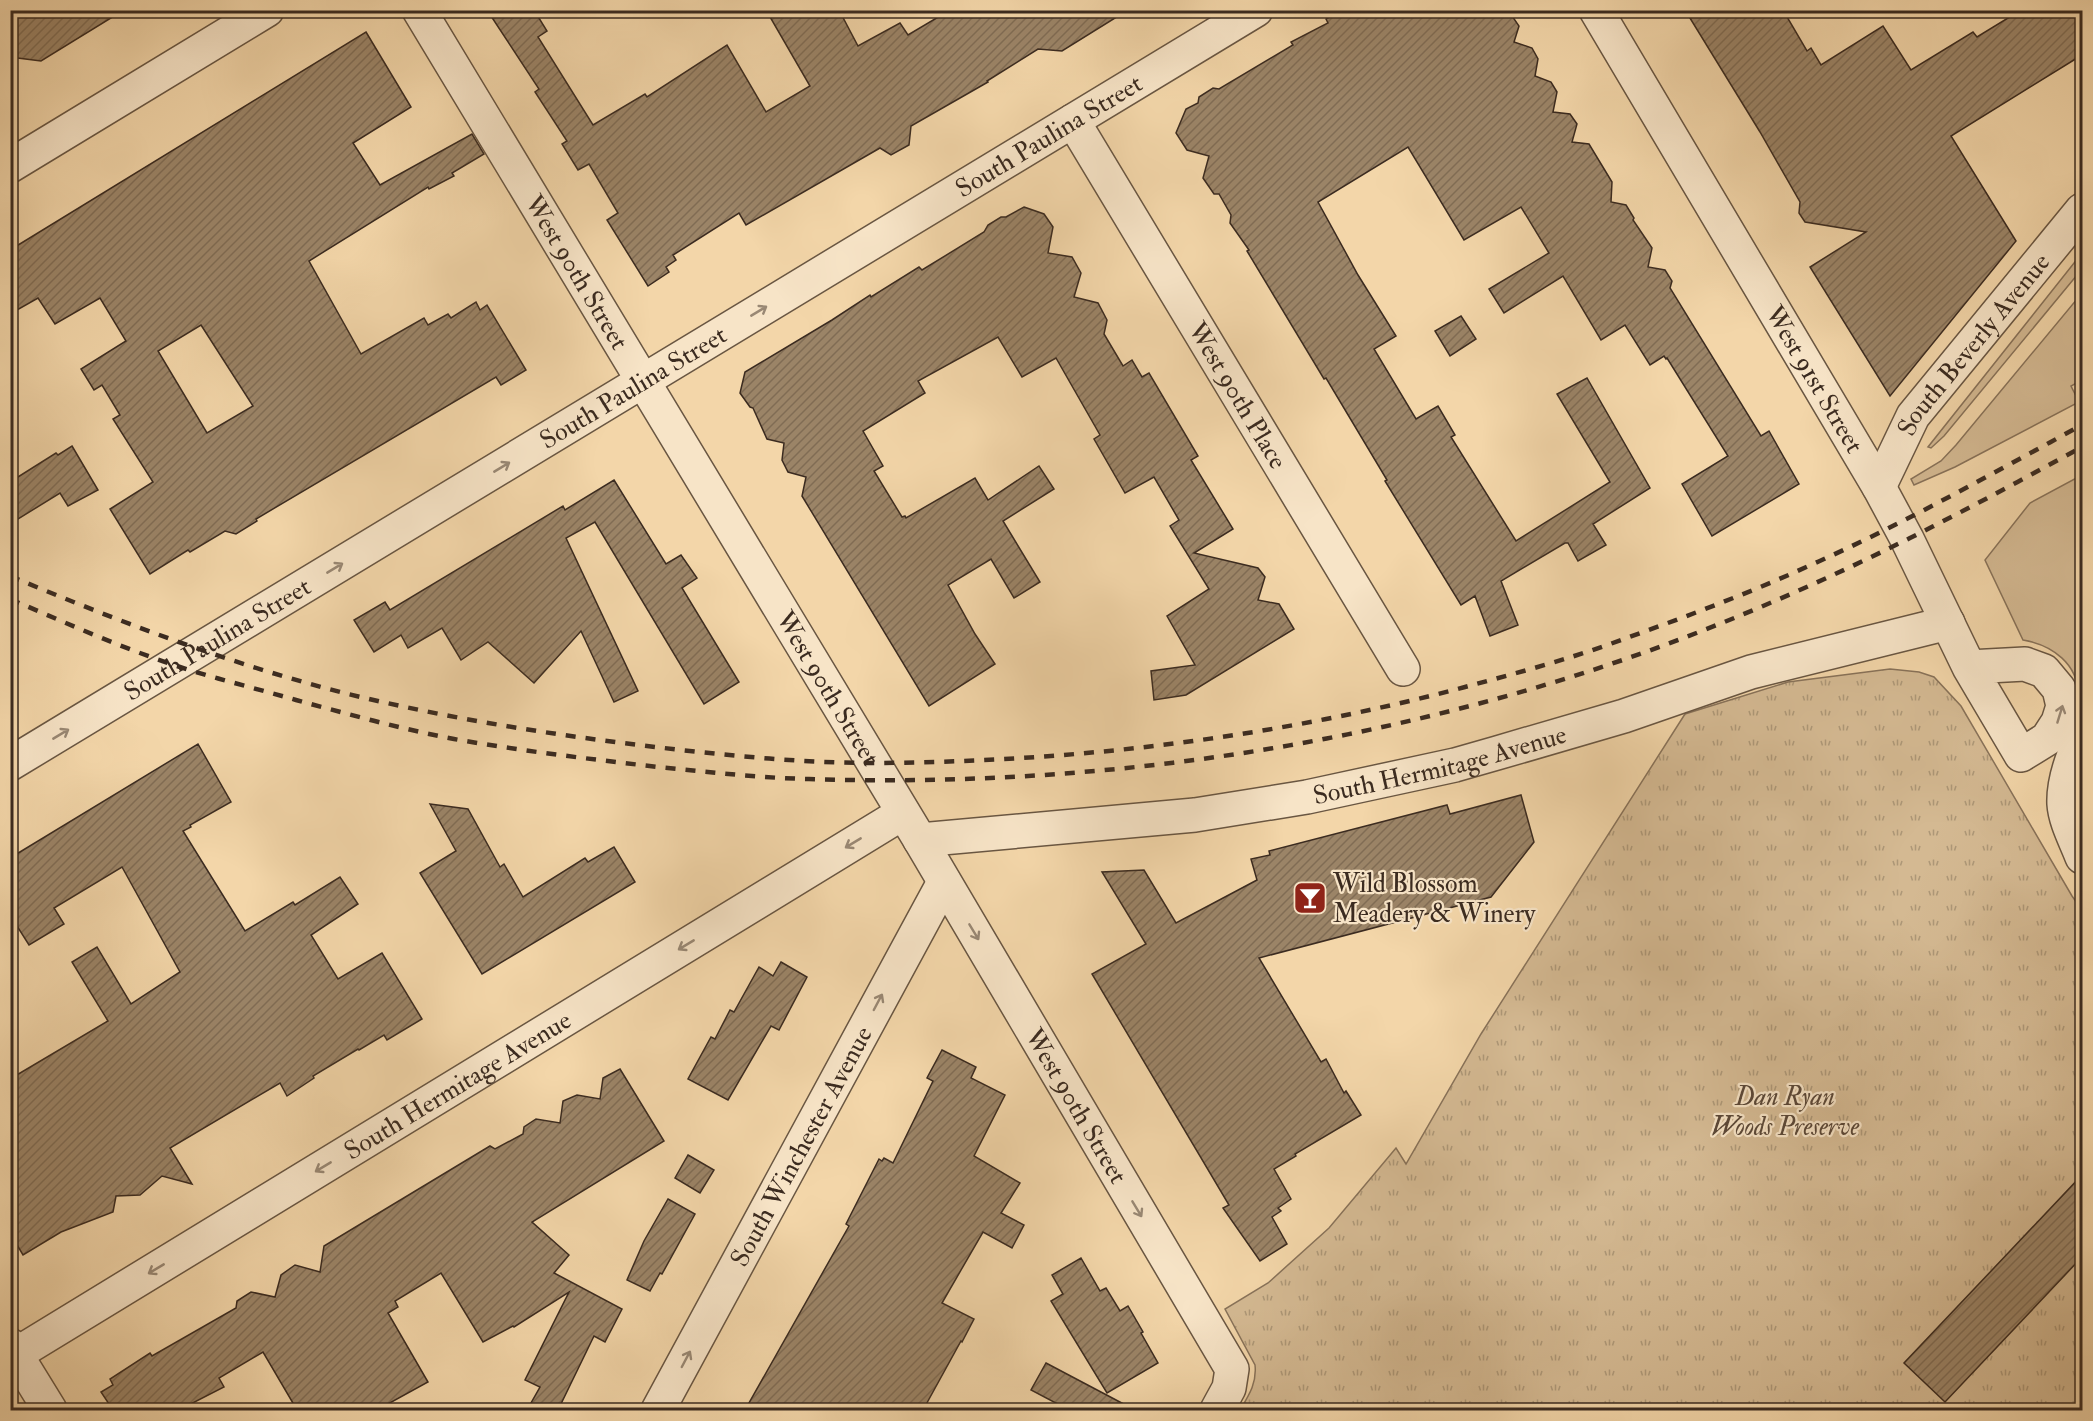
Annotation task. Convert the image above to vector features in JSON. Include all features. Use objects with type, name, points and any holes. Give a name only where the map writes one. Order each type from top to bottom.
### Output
[{"type":"street","points":[[10,166],[267,10]]},
{"type":"street","name":"West 90th Street","points":[[419,10],[920,840],[1232,1370],[1230,1388],[1217,1410]]},
{"type":"street","name":"South Paulina Street","points":[[10,764],[1256,10]]},
{"type":"street","name":"West 91st Street","points":[[1596,10],[1879,487],[1969,667],[2021,755],[2047,739],[2058,722],[2063,706],[2059,689],[2044,671],[2025,664],[1969,667]]},
{"type":"street","name":"West 90th Place","points":[[1073,121],[1403,669]]},
{"type":"street","name":"South Beverly Avenue","points":[[1879,487],[1914,416],[2082,210]]},
{"type":"street","name":"South Hermitage Avenue","points":[[920,840],[1195,815],[1329,792],[1476,759],[1624,716],[1751,672],[1948,623]]},
{"type":"street","points":[[2077,748],[2064,804],[2082,857]]},
{"type":"street","name":"South Hermitage Avenue","points":[[12,1352],[903,813]]},
{"type":"street","name":"South Winchester Avenue","points":[[658,1410],[944,882]]},
{"type":"street","points":[[12,1352],[50,1410]]},
{"type":"green space","points":[[2082,253],[2082,269],[1944,436],[1931,448],[1928,447]]},
{"type":"green space","points":[[2082,293],[2082,380],[2071,386],[2079,402],[1955,467],[1914,485],[1911,479],[1941,461],[1956,445]]},
{"type":"green space","points":[[2082,475],[2082,699],[2074,720],[2072,719],[2078,696],[2074,674],[2062,658],[2053,651],[2023,640],[1985,560],[2030,503]]},
{"type":"green space","name":"Dan Ryan Woods Preserve","points":[[1890,669],[1919,672],[1934,677],[1961,706],[2082,910],[2082,1410],[1240,1410],[1254,1383],[1255,1365],[1225,1309],[1268,1283],[1329,1228],[1396,1148],[1406,1164],[1481,1034],[1685,714],[1788,682]]},
{"type":"building","points":[[10,10],[124,10],[41,61],[10,57]]},
{"type":"building","points":[[487,10],[534,10],[547,31],[538,37],[593,125],[645,94],[647,97],[727,45],[766,112],[810,86],[766,10],[839,10],[858,46],[900,23],[908,35],[950,10],[1128,10],[1062,51],[1038,49],[988,82],[911,126],[909,145],[891,155],[880,148],[746,225],[739,213],[673,255],[676,260],[666,267],[669,272],[648,286],[607,220],[618,213],[589,164],[578,170],[562,144],[567,141],[535,92],[539,89]]},
{"type":"building","points":[[1341,10],[1508,10],[1519,26],[1514,42],[1532,48],[1538,59],[1535,76],[1551,82],[1557,92],[1553,112],[1570,114],[1577,124],[1572,142],[1589,144],[1612,182],[1611,202],[1626,205],[1652,248],[1648,267],[1665,270],[1672,281],[1670,288],[1761,436],[1769,431],[1799,484],[1712,536],[1682,484],[1728,456],[1667,358],[1664,356],[1650,365],[1625,325],[1601,340],[1563,276],[1504,313],[1489,289],[1549,253],[1521,207],[1464,240],[1408,147],[1318,202],[1358,275],[1396,336],[1374,349],[1416,419],[1438,406],[1455,435],[1451,437],[1516,541],[1610,482],[1557,394],[1587,378],[1650,488],[1593,524],[1606,545],[1578,561],[1568,543],[1565,543],[1501,581],[1518,625],[1490,636],[1475,596],[1461,605],[1385,481],[1387,480],[1326,378],[1324,379],[1247,251],[1249,250],[1230,223],[1231,215],[1219,194],[1214,194],[1203,178],[1209,156],[1187,150],[1176,133],[1186,109],[1198,103],[1199,97],[1213,88],[1219,89],[1293,45],[1291,42],[1328,23],[1326,19]]},
{"type":"building","points":[[1685,10],[1783,10],[1807,51],[1811,48],[1821,65],[1883,26],[1911,70],[1973,32],[1977,37],[2021,10],[2082,10],[2082,55],[1951,136],[2016,241],[1890,396],[1810,267],[1866,232],[1805,222],[1799,213],[1800,202]]},
{"type":"building","points":[[366,32],[411,107],[353,143],[380,185],[472,134],[484,154],[452,173],[454,176],[429,189],[428,187],[309,261],[361,354],[424,318],[428,325],[448,314],[451,318],[476,302],[480,310],[487,305],[526,370],[501,385],[496,377],[256,519],[257,521],[236,534],[225,531],[190,552],[188,550],[150,574],[110,509],[153,482],[113,419],[120,415],[102,385],[94,390],[81,369],[126,341],[100,298],[55,324],[38,298],[10,314],[10,250]],"holes":[[[201,325],[253,406],[207,433],[158,351]]]},
{"type":"building","points":[[1024,207],[1044,214],[1053,227],[1048,253],[1072,257],[1081,273],[1074,297],[1098,303],[1107,320],[1104,334],[1123,366],[1132,360],[1142,377],[1149,373],[1198,456],[1191,460],[1233,529],[1194,553],[1258,568],[1265,577],[1258,600],[1279,604],[1294,629],[1186,695],[1154,700],[1151,671],[1195,665],[1167,616],[1209,589],[1170,526],[1179,520],[1154,477],[1125,493],[1094,439],[1100,435],[1056,358],[1022,377],[998,337],[918,381],[925,393],[863,431],[883,466],[874,471],[902,517],[906,518],[975,478],[988,500],[1039,466],[1054,489],[1003,521],[1040,582],[1014,598],[991,559],[948,585],[975,634],[995,664],[929,706],[802,496],[806,477],[788,472],[782,460],[784,443],[767,439],[753,408],[740,393],[745,372],[870,295],[871,297],[919,267],[922,270],[984,232],[988,225],[1001,217],[1006,217]]},
{"type":"building","points":[[1461,316],[1476,339],[1450,356],[1435,331]]},
{"type":"building","points":[[72,446],[98,490],[68,506],[60,493],[10,524],[10,482],[56,453],[58,455]]},
{"type":"building","points":[[614,480],[666,564],[681,555],[697,578],[682,588],[739,682],[704,704],[595,522],[566,538],[638,691],[614,702],[581,631],[534,683],[488,642],[461,660],[442,628],[408,648],[401,635],[374,652],[354,620],[385,602],[390,610],[563,506],[565,510]]},
{"type":"building","points":[[198,744],[231,802],[183,831],[245,931],[293,902],[295,905],[340,877],[358,904],[311,935],[338,979],[382,953],[422,1019],[387,1040],[384,1035],[358,1049],[313,1076],[314,1078],[287,1096],[280,1083],[170,1148],[192,1184],[162,1176],[140,1195],[116,1196],[113,1212],[61,1232],[23,1255],[10,1233],[10,1079],[108,1021],[72,962],[97,947],[131,1004],[180,972],[122,867],[54,908],[64,924],[29,945],[10,915],[10,858]]},
{"type":"building","points":[[1521,795],[1534,842],[1491,897],[1259,958],[1321,1062],[1326,1059],[1344,1093],[1346,1091],[1361,1115],[1274,1169],[1291,1199],[1278,1208],[1281,1211],[1272,1217],[1287,1244],[1260,1261],[1223,1208],[1229,1205],[1092,974],[1146,944],[1102,872],[1144,870],[1176,923],[1257,880],[1251,859],[1270,855],[1269,851],[1447,805],[1450,814]]},
{"type":"building","points":[[430,804],[468,809],[500,867],[504,864],[523,897],[585,858],[588,862],[614,847],[635,882],[482,974],[420,873],[456,851]]},
{"type":"building","points":[[781,962],[807,977],[779,1030],[771,1026],[728,1100],[688,1079],[711,1037],[715,1039],[730,1010],[734,1012],[759,967],[773,976]]},
{"type":"building","points":[[942,1050],[976,1067],[971,1078],[1005,1095],[974,1156],[1020,1183],[1001,1213],[1024,1225],[1012,1248],[983,1232],[942,1303],[974,1319],[962,1342],[923,1410],[745,1410],[849,1226],[846,1224],[879,1159],[882,1161],[884,1158],[893,1163],[933,1081],[927,1078]]},
{"type":"building","points":[[620,1069],[664,1141],[532,1222],[569,1255],[554,1273],[622,1309],[605,1342],[594,1336],[558,1410],[527,1410],[540,1387],[525,1380],[569,1292],[514,1327],[483,1342],[441,1273],[395,1301],[398,1307],[388,1313],[428,1382],[377,1410],[297,1410],[263,1352],[219,1378],[224,1387],[179,1410],[113,1410],[101,1392],[113,1385],[110,1379],[150,1353],[152,1356],[236,1308],[237,1301],[251,1292],[275,1297],[281,1275],[295,1265],[320,1272],[324,1246],[490,1146],[495,1149],[523,1134],[524,1127],[536,1119],[560,1123],[563,1101],[577,1095],[600,1099],[603,1078]]},
{"type":"building","points":[[688,1155],[714,1170],[700,1193],[675,1178]]},
{"type":"building","points":[[2082,1175],[2082,1257],[1945,1402],[1904,1363]]},
{"type":"building","points":[[668,1199],[695,1214],[650,1291],[627,1280],[644,1241]]},
{"type":"building","points":[[1081,1258],[1100,1291],[1106,1288],[1120,1311],[1128,1306],[1158,1363],[1107,1393],[1051,1301],[1063,1294],[1052,1275]]},
{"type":"building","points":[[1046,1363],[1135,1410],[1069,1410],[1031,1390]]},
{"type":"railway","points":[[10,576],[135,626],[262,670],[385,703],[460,718],[610,741],[789,760],[875,763],[1024,758],[1172,744],[1320,720],[1393,705],[1563,660],[1693,613],[1813,564],[1915,515],[2082,425]]},
{"type":"railway","points":[[10,599],[111,642],[186,669],[434,735],[556,755],[734,774],[790,778],[903,780],[996,778],[1183,762],[1275,748],[1458,709],[1548,684],[1641,654],[1777,600],[1932,527],[2082,447]]},
{"type":"place","name":"Wild Blossom Meadery & Winery","points":[[1310,898]]}]
